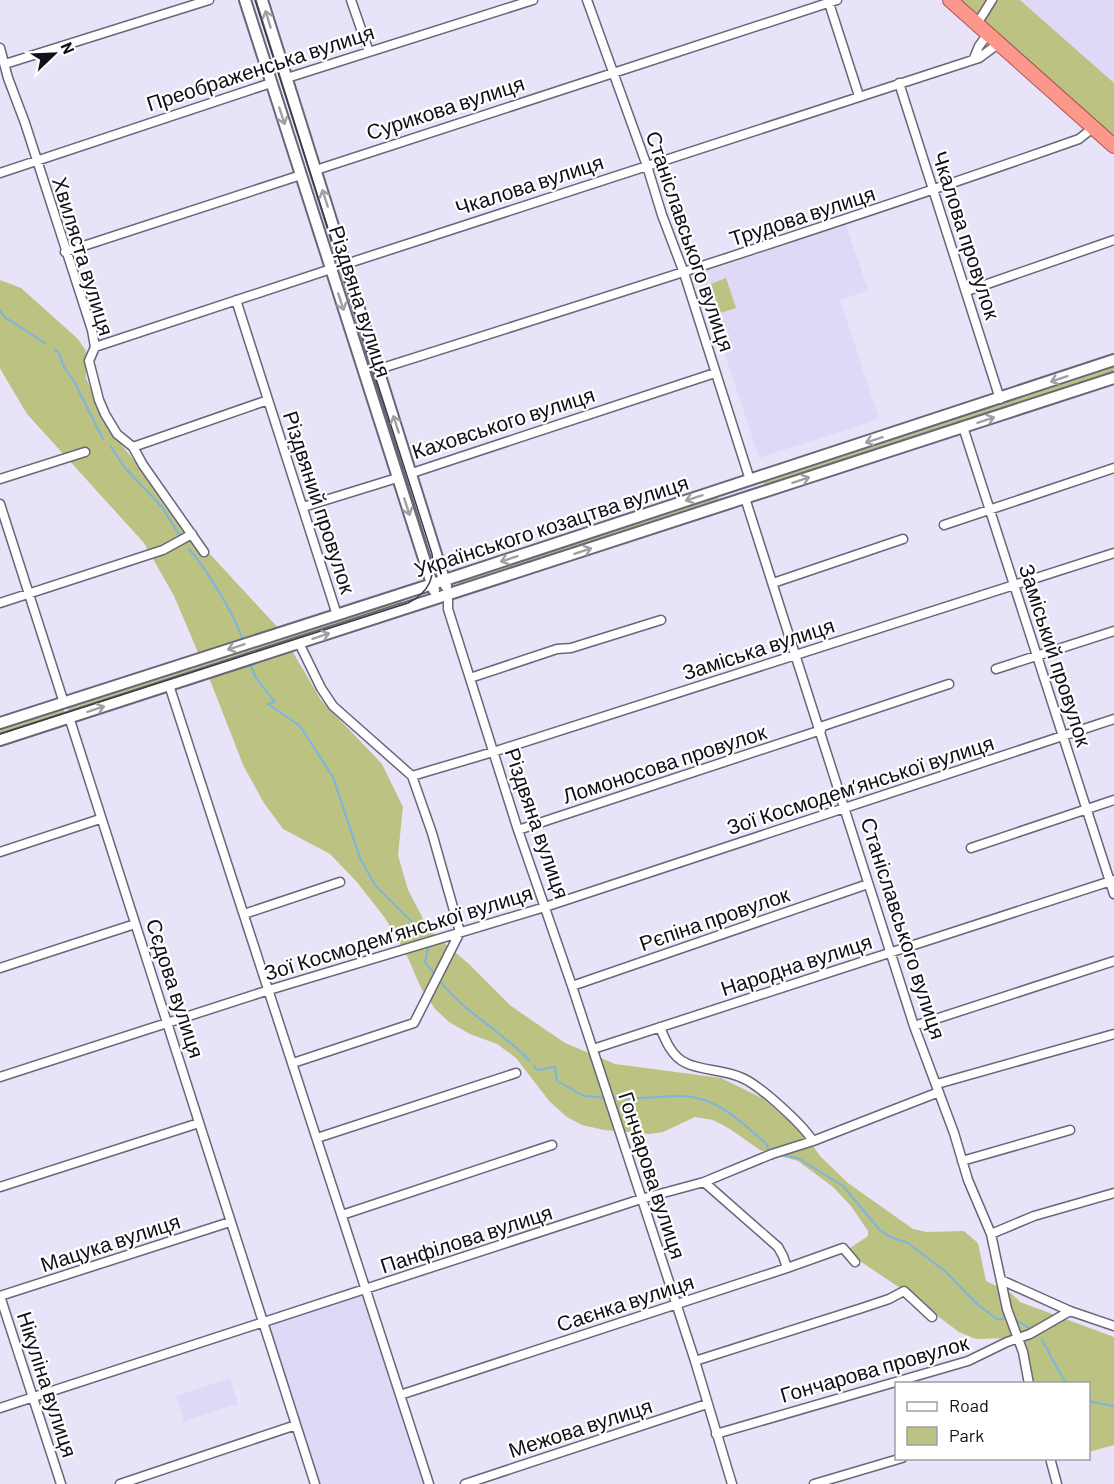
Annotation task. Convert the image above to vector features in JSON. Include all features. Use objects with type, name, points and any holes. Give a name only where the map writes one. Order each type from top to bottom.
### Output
[{"type":"highway","points":[[950,0],[1114,146]]},
{"type":"street","points":[[5,64],[208,0]]},
{"type":"street","name":"Різдвяна вулиця","points":[[245,0],[431,584],[443,597],[518,830],[593,1049]]},
{"type":"street","name":"Різдвяна вулиця","points":[[262,0],[445,580],[443,597]]},
{"type":"street","points":[[351,0],[369,52]]},
{"type":"street","name":"Преображенська вулиця","points":[[0,173],[271,82],[533,0]]},
{"type":"street","name":"Станіславського вулиця","points":[[587,0],[684,273],[715,374],[773,583],[821,729],[867,884],[914,1026],[954,1133],[971,1189],[991,1234],[1029,1382]]},
{"type":"street","points":[[977,24],[992,0]]},
{"type":"street","points":[[831,1],[859,96]]},
{"type":"street","name":"Сурикова вулиця","points":[[65,252],[831,1]]},
{"type":"street","points":[[974,58],[979,46],[993,39]]},
{"type":"street","name":"Чкалова вулиця","points":[[95,347],[981,57],[993,39]]},
{"type":"street","name":"Хвиляста вулиця","points":[[0,48],[92,330],[95,347],[89,361],[99,400],[117,434],[133,447],[204,552]]},
{"type":"street","name":"Чкалова провулок","points":[[899,83],[1000,399]]},
{"type":"street","name":"Трудова вулиця","points":[[379,369],[684,273],[934,190],[1079,140],[1094,127]]},
{"type":"street","points":[[967,291],[1114,240]]},
{"type":"street","name":"Різдвяний провулок","points":[[236,300],[337,615]]},
{"type":"street","name":"Українського козацтва вулиця","points":[[0,723],[445,580],[1114,360]]},
{"type":"street","name":"Каховського вулиця","points":[[303,507],[715,374]]},
{"type":"street","name":"Українського козацтва вулиця","points":[[0,740],[1114,378]]},
{"type":"street","name":"Різдвяний провулок","points":[[133,447],[268,400]]},
{"type":"street","name":"Заміський провулок","points":[[963,428],[1086,809],[1112,880],[1114,894]]},
{"type":"street","points":[[0,479],[86,452]]},
{"type":"street","points":[[944,525],[1114,468]]},
{"type":"street","name":"Сєдова вулиця","points":[[0,504],[315,1484]]},
{"type":"street","points":[[0,603],[163,550],[192,534]]},
{"type":"street","points":[[773,583],[903,539]]},
{"type":"street","name":"Заміська вулиця","points":[[412,776],[1114,553]]},
{"type":"street","points":[[470,678],[557,649],[571,648],[661,620]]},
{"type":"street","points":[[996,669],[1114,631]]},
{"type":"street","points":[[293,1063],[414,1023],[460,932],[432,833],[412,776],[333,706],[321,688],[299,643]]},
{"type":"street","name":"Ломоносова провулок","points":[[518,830],[949,684]]},
{"type":"street","points":[[170,685],[429,1484]]},
{"type":"street","name":"Зої Космодем’янської вулиця","points":[[0,1077],[166,1022],[545,907],[1114,719]]},
{"type":"street","points":[[971,848],[1114,800]]},
{"type":"street","points":[[0,852],[100,819]]},
{"type":"street","name":"Народна вулиця","points":[[593,1049],[1112,880]]},
{"type":"street","points":[[244,914],[340,882]]},
{"type":"street","name":"Рєпіна провулок","points":[[572,986],[867,884]]},
{"type":"street","points":[[0,968],[135,924]]},
{"type":"street","points":[[914,1026],[1114,961]]},
{"type":"street","points":[[660,1027],[668,1046],[686,1063],[742,1077],[783,1110],[813,1140]]},
{"type":"street","name":"Панфілова вулиця","points":[[0,1408],[641,1199],[704,1182],[938,1088],[1114,1035]]},
{"type":"street","name":"Гончарова вулиця","points":[[593,1049],[695,1361],[732,1484]]},
{"type":"street","points":[[317,1138],[516,1073]]},
{"type":"street","points":[[0,1187],[199,1123]]},
{"type":"street","points":[[962,1161],[1071,1130]]},
{"type":"street","points":[[342,1215],[552,1145]]},
{"type":"street","points":[[704,1182],[778,1247],[787,1268]]},
{"type":"street","points":[[991,1234],[1034,1216],[1114,1193]]},
{"type":"street","name":"Мацука вулиця","points":[[0,1296],[230,1222]]},
{"type":"street","name":"Саєнка вулиця","points":[[400,1395],[843,1248],[855,1262]]},
{"type":"street","points":[[1001,1280],[1070,1311],[1114,1326]]},
{"type":"street","points":[[695,1361],[889,1299],[904,1291],[932,1317]]},
{"type":"street","name":"Нікуліна вулиця","points":[[0,1296],[61,1484]]},
{"type":"street","name":"Гончарова провулок","points":[[896,1382],[968,1361],[1048,1325],[1070,1311]]},
{"type":"street","name":"Гончарова провулок","points":[[716,1434],[895,1382]]},
{"type":"street","name":"Межова вулиця","points":[[465,1484],[707,1404]]},
{"type":"street","points":[[120,1484],[296,1425]]},
{"type":"street","points":[[814,1484],[895,1460]]},
{"type":"street","points":[[1051,1460],[1057,1484]]},
{"type":"shaded area","points":[[1020,0],[1114,0],[1114,83]]},
{"type":"shaded area","points":[[846,225],[868,290],[840,300],[879,419],[759,458],[698,274]]},
{"type":"shaded area","points":[[366,1293],[425,1484],[318,1484],[266,1326]]},
{"type":"shaded area","points":[[230,1378],[238,1404],[184,1421],[176,1396]]},
{"type":"green space","points":[[961,0],[1020,0],[1114,83],[1114,137]]},
{"type":"green space","points":[[726,278],[736,308],[720,313],[711,284]]},
{"type":"green space","points":[[0,280],[21,288],[78,339],[86,351],[86,378],[107,426],[146,476],[184,531],[209,553],[281,631],[200,657],[174,596],[144,543],[27,414],[2,372],[0,368]]},
{"type":"green space","points":[[1114,365],[1114,375],[766,489],[762,480]]},
{"type":"green space","points":[[717,494],[721,504],[460,589],[457,579]]},
{"type":"green space","points":[[400,597],[403,607],[70,715],[66,704]]},
{"type":"green space","points":[[291,649],[321,700],[382,764],[403,807],[398,855],[408,890],[429,930],[470,965],[511,1006],[565,1043],[615,1064],[721,1078],[762,1098],[804,1133],[820,1156],[848,1183],[913,1229],[927,1232],[964,1231],[978,1243],[986,1281],[1011,1293],[1020,1302],[1114,1337],[1114,1445],[1090,1452],[1090,1382],[1030,1382],[1022,1344],[1013,1338],[976,1339],[959,1332],[851,1255],[850,1248],[868,1236],[868,1231],[851,1206],[833,1187],[798,1161],[760,1150],[713,1120],[695,1117],[663,1132],[650,1134],[604,1130],[582,1125],[567,1117],[550,1102],[516,1058],[497,1044],[470,1034],[449,1022],[435,1009],[421,988],[408,958],[385,918],[356,881],[330,854],[283,829],[264,803],[244,767],[208,675]]},
{"type":"green space","points":[[62,705],[66,716],[0,738],[0,725]]},
{"type":"waterway","points":[[0,311],[6,318],[45,343]]},
{"type":"waterway","points":[[55,350],[59,353],[64,367],[74,381],[103,439]]},
{"type":"waterway","points":[[111,447],[125,468],[162,507],[181,538]]},
{"type":"waterway","points":[[189,549],[219,592],[242,638]]},
{"type":"waterway","points":[[251,666],[256,678],[275,702],[268,704],[300,726],[333,777],[360,858],[375,885],[422,932]]},
{"type":"waterway","points":[[428,949],[425,962],[436,976]]},
{"type":"waterway","points":[[440,981],[471,1012],[529,1060]]},
{"type":"waterway","points":[[534,1066],[537,1070],[555,1067],[557,1081],[584,1096],[607,1098]]},
{"type":"waterway","points":[[612,1098],[695,1097],[718,1106],[739,1120],[767,1145],[768,1149]]},
{"type":"waterway","points":[[772,1159],[781,1155],[798,1158],[843,1186],[879,1229],[890,1237],[908,1243],[946,1272],[977,1304],[997,1319],[1004,1319]]},
{"type":"waterway","points":[[1015,1319],[1030,1329]]},
{"type":"waterway","points":[[1042,1340],[1066,1382]]},
{"type":"waterway","points":[[1090,1400],[1114,1406]]},
{"type":"tram line","points":[[0,734],[408,603],[426,589],[432,577],[432,554],[255,0]]}]
